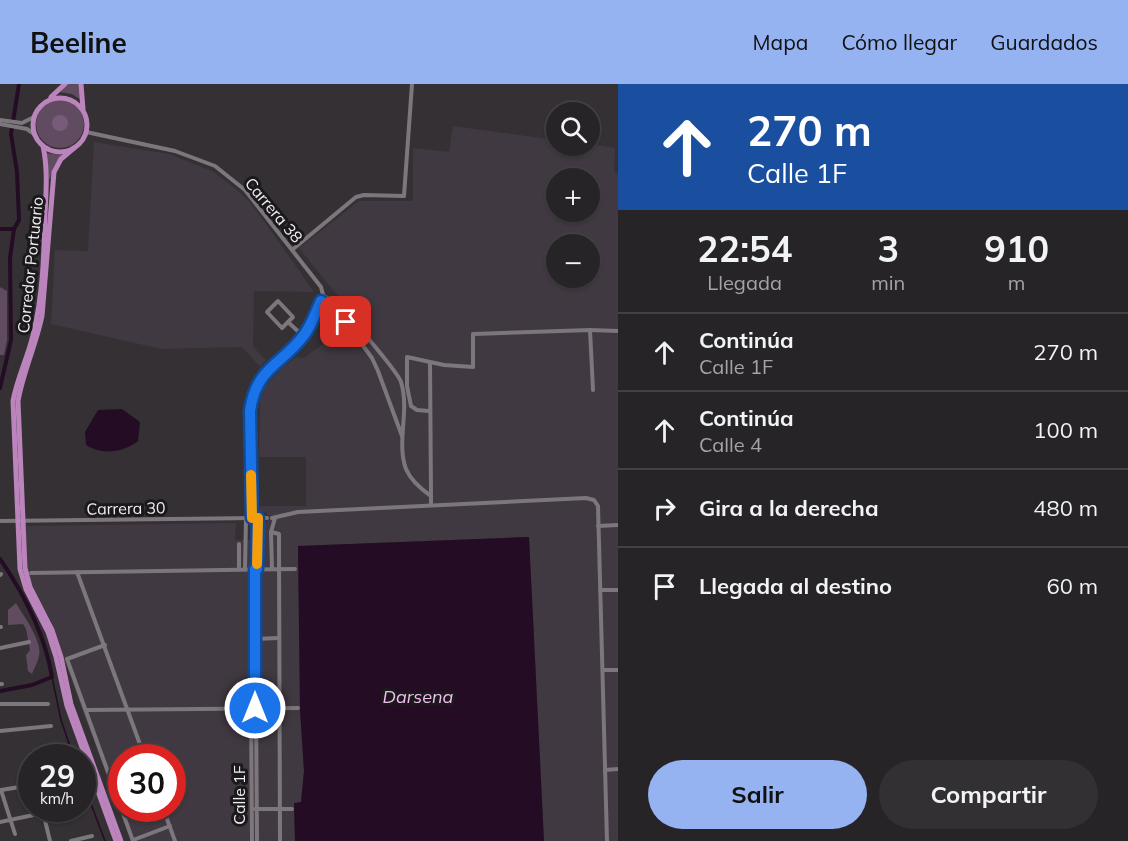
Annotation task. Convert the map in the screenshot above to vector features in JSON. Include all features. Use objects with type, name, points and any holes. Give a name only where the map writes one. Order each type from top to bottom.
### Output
[{"type":"main road","points":[[65,84],[41,105],[34,117],[34,134],[43,146],[61,152],[74,148],[82,141],[86,132],[87,123],[81,84]]},
{"type":"main road","points":[[46,101],[64,98],[75,102],[84,111]]},
{"type":"main road","name":"Corredor Portuario","points":[[43,146],[46,162],[45,242],[39,299],[33,335],[15,387],[13,401],[21,575],[62,659],[67,706],[116,841]]},
{"type":"main road","name":"Corredor Portuario","points":[[74,148],[61,159],[54,172],[42,316],[18,401],[25,568],[62,659],[71,704],[121,841]]},
{"type":"street","points":[[292,250],[356,197],[370,194],[404,196],[412,84]]},
{"type":"street","points":[[18,125],[34,117]]},
{"type":"street","points":[[0,121],[18,125],[34,134]]},
{"type":"street","name":"Carrera 38","points":[[86,132],[175,151],[215,166],[245,190],[321,287],[323,295]]},
{"type":"street","points":[[323,295],[352,318]]},
{"type":"street","name":"Calle 1F","points":[[253,646],[255,639],[252,569],[246,537],[249,518],[250,411],[253,395],[267,371],[303,336],[323,295]]},
{"type":"street","points":[[278,301],[293,317],[288,322],[282,328],[267,312],[278,301]]},
{"type":"street","points":[[321,301],[346,322]]},
{"type":"street","points":[[288,322],[303,336]]},
{"type":"street","points":[[359,327],[400,380],[405,399],[403,440],[407,471],[413,481],[431,496]]},
{"type":"street","points":[[590,330],[593,390]]},
{"type":"street","points":[[429,411],[417,410],[411,406],[407,393],[407,357],[473,368],[473,334],[618,331]]},
{"type":"street","points":[[353,332],[378,371],[403,440]]},
{"type":"street","points":[[430,362],[431,504]]},
{"type":"street","name":"Carrera 30","points":[[0,521],[271,518],[298,512],[590,498],[597,506],[598,526]]},
{"type":"street","name":"Calle 1F","points":[[252,841],[254,776],[252,569],[258,536],[258,518]]},
{"type":"street","points":[[271,518],[272,568]]},
{"type":"street","points":[[607,841],[598,526],[618,525]]},
{"type":"street","points":[[271,532],[279,534],[280,841]]},
{"type":"street","points":[[246,537],[258,536]]},
{"type":"street","points":[[239,544],[239,569]]},
{"type":"street","points":[[31,573],[295,569]]},
{"type":"street","points":[[77,572],[139,744]]},
{"type":"street","points":[[600,590],[618,590]]},
{"type":"street","points":[[255,639],[278,638]]},
{"type":"street","points":[[0,648],[28,642]]},
{"type":"street","points":[[105,645],[62,659],[86,711],[133,841],[170,826]]},
{"type":"street","points":[[603,670],[618,670]]},
{"type":"street","points":[[0,705],[48,704]]},
{"type":"street","points":[[86,711],[298,708]]},
{"type":"street","points":[[0,731],[51,726]]},
{"type":"street","points":[[605,770],[618,769]]},
{"type":"street","points":[[15,834],[0,790],[18,787]]},
{"type":"street","points":[[254,809],[292,809]]},
{"type":"street","name":"Calle 1F","points":[[254,809],[257,841]]},
{"type":"street","points":[[0,822],[18,818]]},
{"type":"street","points":[[46,822],[50,841]]},
{"type":"street","points":[[168,822],[175,841]]},
{"type":"street","points":[[71,841],[92,836]]},
{"type":"shaded area","points":[[67,84],[79,84],[81,100],[72,94],[60,92]]},
{"type":"shaded area","points":[[55,100],[65,100],[77,107],[84,119],[84,129],[77,141],[65,148],[55,148],[40,137],[36,129],[36,119],[47,104]]},
{"type":"shaded area","points":[[60,115],[68,123],[60,131],[52,123]]},
{"type":"shaded area","points":[[453,126],[546,139],[546,156],[600,156],[600,146],[615,148],[614,172],[618,173],[618,841],[544,841],[529,537],[298,546],[300,710],[304,771],[301,803],[294,803],[295,841],[131,841],[124,822],[186,822],[186,744],[108,744],[108,779],[51,621],[32,585],[27,568],[26,526],[236,523],[235,540],[261,540],[261,523],[267,523],[267,513],[260,512],[259,506],[306,506],[306,457],[259,457],[260,400],[265,387],[279,371],[296,357],[304,358],[328,340],[321,332],[328,320],[336,318],[341,324],[356,314],[332,289],[299,248],[359,201],[413,201],[413,148],[449,152]]},
{"type":"shaded area","points":[[94,142],[169,154],[212,171],[249,201],[314,292],[254,291],[253,347],[266,360],[260,367],[242,347],[161,349],[51,324],[55,250],[88,251]]},
{"type":"shaded area","points":[[46,153],[62,155],[53,168],[50,179],[49,179]]},
{"type":"shaded area","points":[[0,287],[7,291],[7,340],[4,355],[0,355]]},
{"type":"shaded area","points":[[16,603],[32,629],[38,644],[39,656],[32,674],[28,671],[26,655],[30,650],[26,629],[23,624],[8,625],[8,610]]},
{"type":"water","points":[[122,409],[140,422],[138,441],[126,448],[112,451],[98,450],[86,445],[85,432],[98,410]]},
{"type":"water","name":"Darsena","points":[[529,537],[544,841],[295,841],[294,803],[301,802],[304,771],[300,710],[298,546]]},
{"type":"waterway","points":[[0,388],[11,340],[10,258],[14,229],[19,220],[17,172],[11,134],[19,84]]},
{"type":"waterway","points":[[0,229],[14,229]]},
{"type":"waterway","points":[[0,559],[17,586],[39,630],[52,677],[32,685],[0,691]]},
{"type":"waterway","points":[[52,677],[61,720],[69,744]]},
{"type":"waterway","points":[[96,817],[105,841]]},
{"type":"tunnel","points":[[352,318],[359,327]]},
{"type":"tunnel","points":[[346,322],[353,332]]},
{"type":"slow traffic","points":[[251,475],[252,518],[258,518],[257,564]]},
{"type":"route","points":[[255,708],[255,569],[257,569],[258,518],[252,518],[250,411],[253,395],[267,371],[306,333],[321,301],[346,322]]}]
